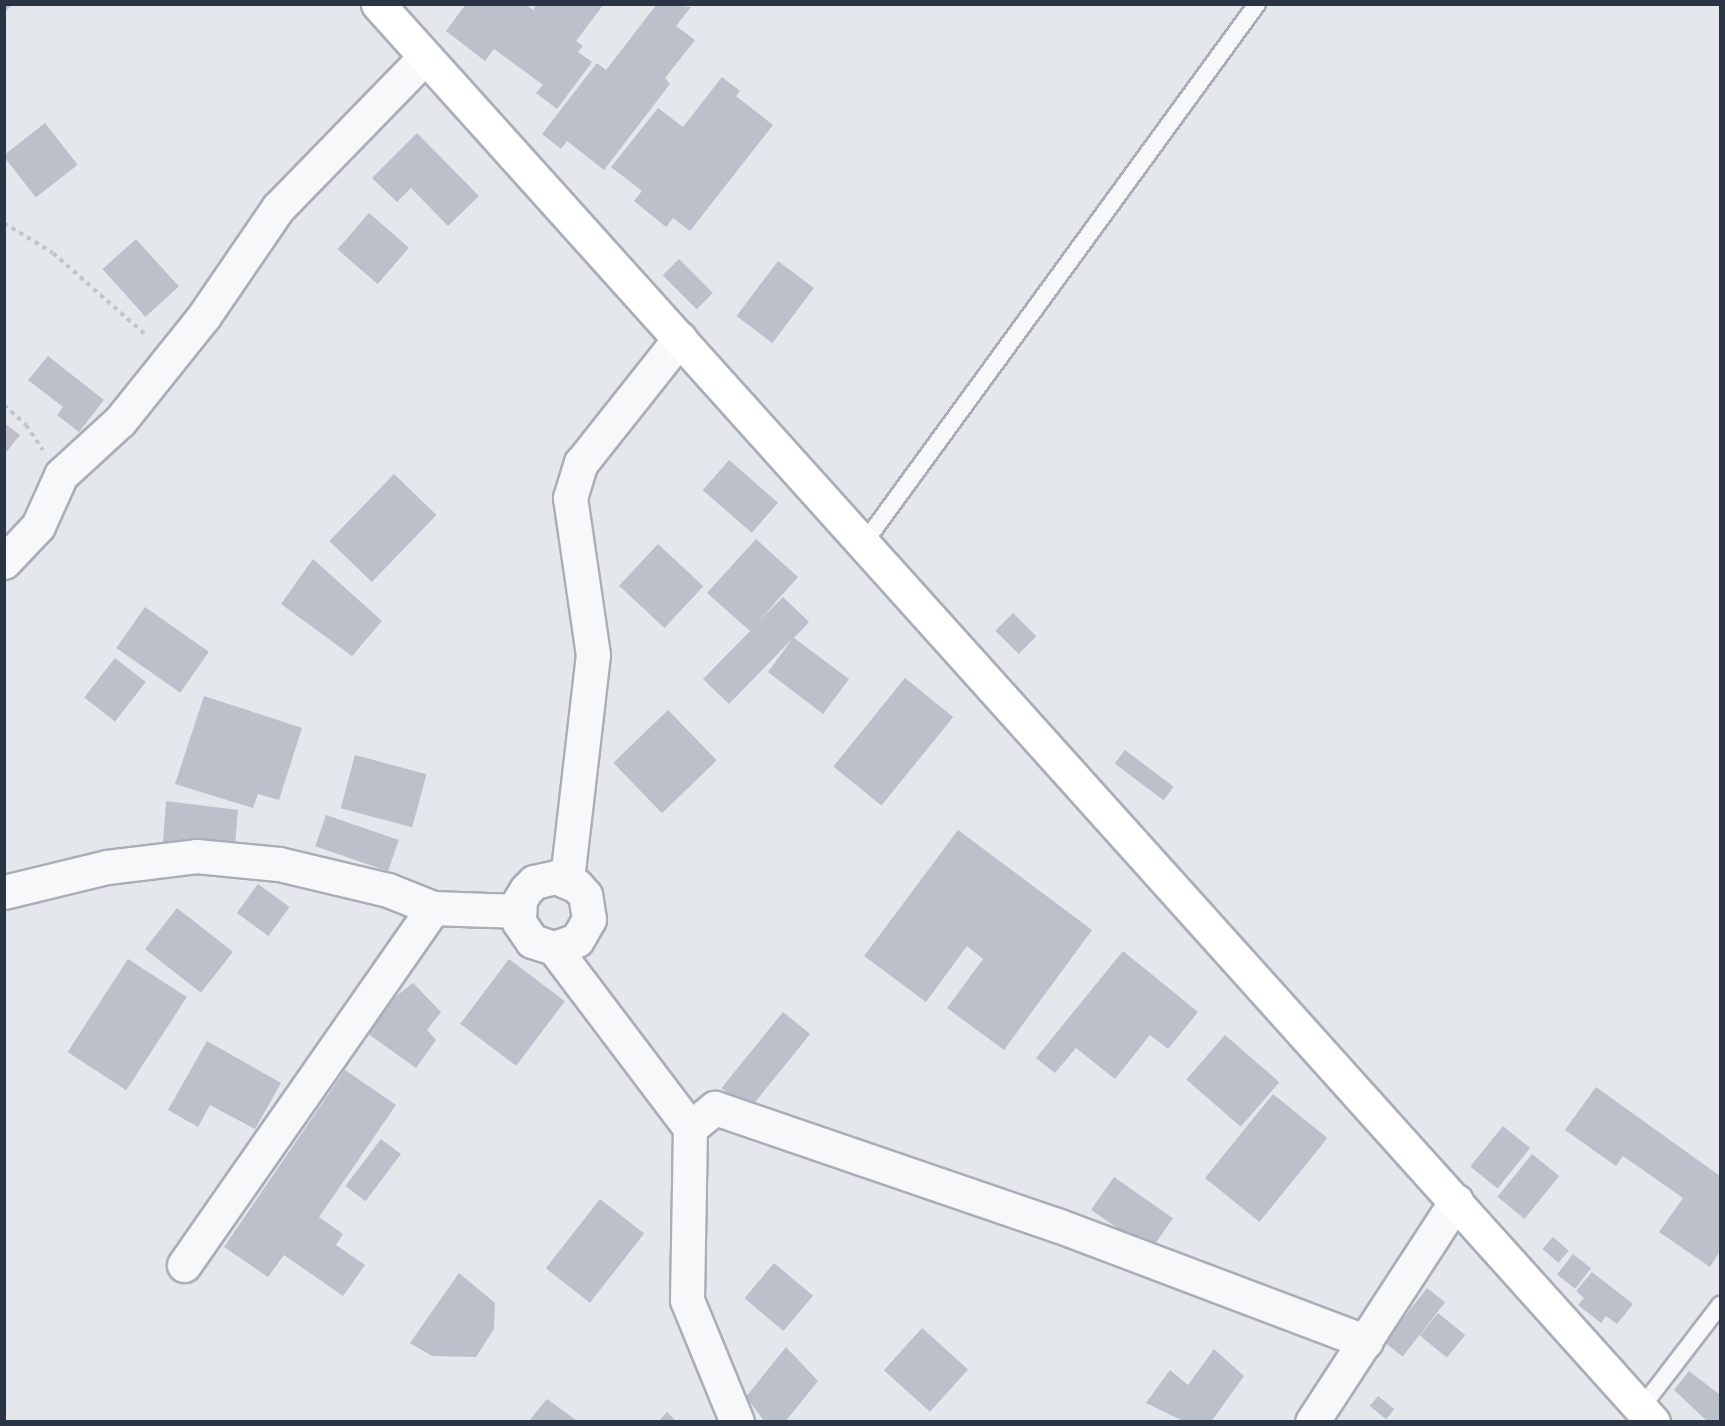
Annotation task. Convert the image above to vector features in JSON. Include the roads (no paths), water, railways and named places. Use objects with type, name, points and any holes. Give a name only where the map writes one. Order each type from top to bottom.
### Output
[{"type":"main road","points":[[378,4],[1647,1415]]},
{"type":"street","points":[[4,562],[38,525],[61,475],[120,421],[171,357],[278,208],[425,57]]},
{"type":"street","points":[[567,879],[593,654],[570,498],[581,463],[680,338]]},
{"type":"street","points":[[4,892],[106,867],[196,856],[279,864],[388,890],[434,908],[518,911]]},
{"type":"street","points":[[556,877],[567,879],[585,895],[589,919],[577,940],[554,948],[542,947],[524,933],[518,911],[520,900],[534,882],[556,877]]},
{"type":"street","points":[[184,1265],[434,908]]},
{"type":"street","points":[[554,948],[690,1128],[687,1300],[736,1422]]},
{"type":"street","points":[[690,1128],[715,1108],[1057,1225],[1366,1342]]},
{"type":"street","points":[[1312,1422],[1456,1201]]},
{"type":"lane","points":[[864,543],[1257,4]]},
{"type":"lane","points":[[1647,1415],[1720,1305]]}]
